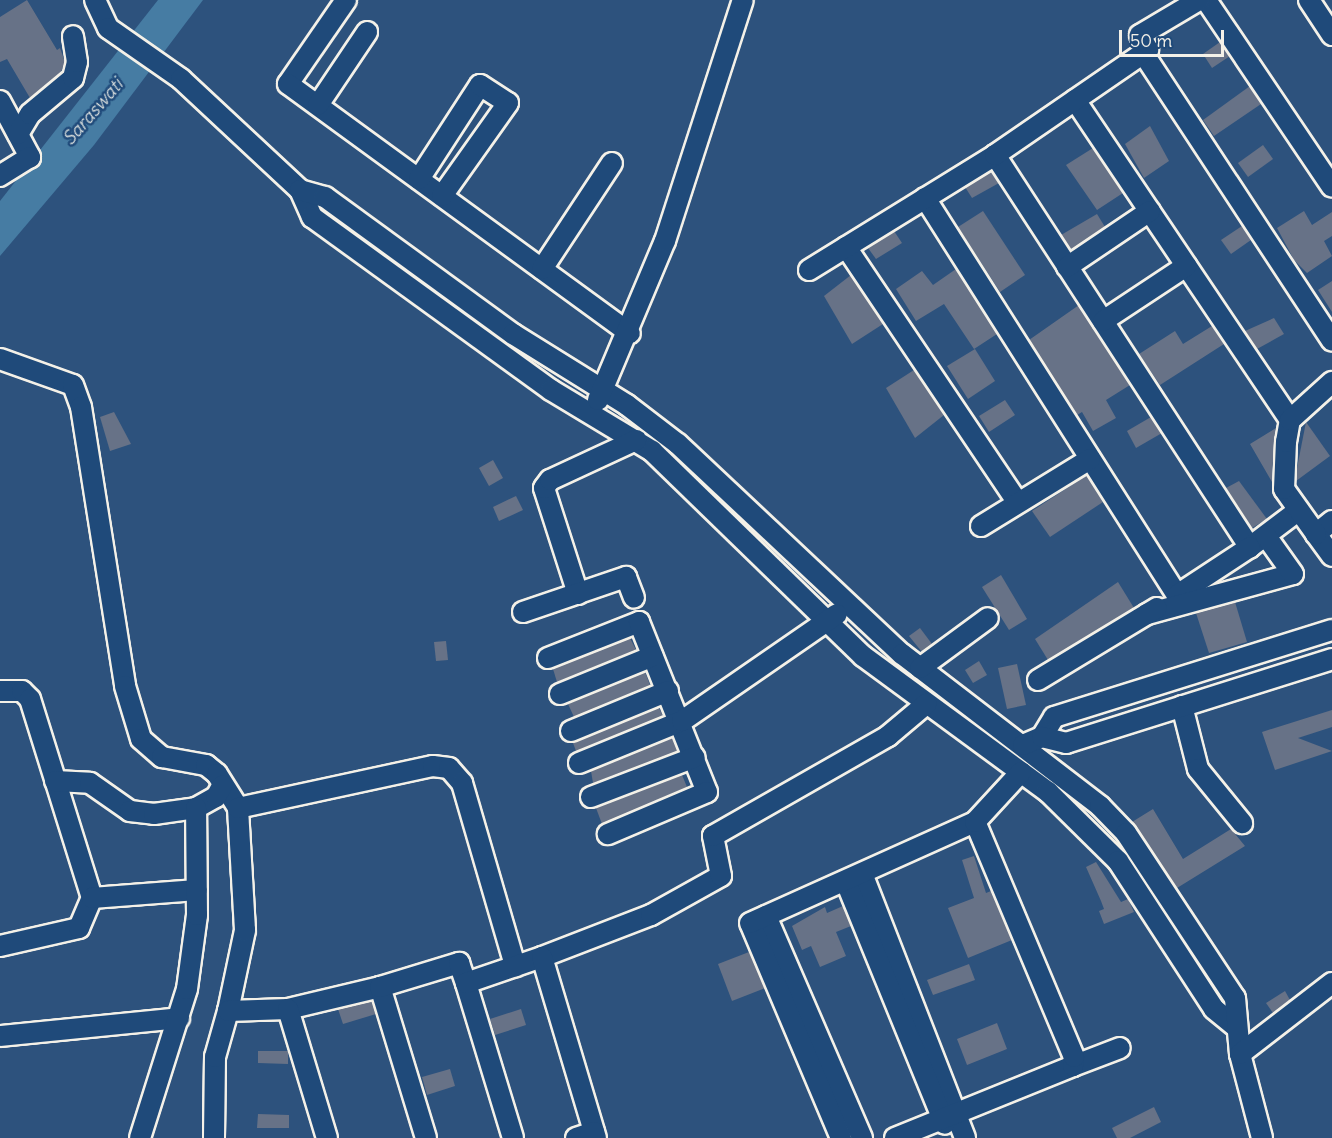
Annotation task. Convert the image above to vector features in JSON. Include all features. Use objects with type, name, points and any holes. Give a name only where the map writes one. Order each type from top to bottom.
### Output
[{"type":"street","points":[[95,0],[108,28],[166,69],[300,190],[312,217],[348,246],[551,390],[636,440],[827,622],[926,704],[1048,792],[1118,861],[1214,1009],[1236,1027]]},
{"type":"street","points":[[346,0],[288,84],[630,333]]},
{"type":"street","points":[[592,413],[630,333],[665,241],[743,0]]},
{"type":"street","points":[[809,270],[995,155],[1148,50],[1140,35],[1199,0]]},
{"type":"street","points":[[1206,0],[1332,187]]},
{"type":"street","points":[[1310,0],[1332,36]]},
{"type":"street","points":[[318,105],[367,32]]},
{"type":"street","points":[[0,176],[30,157],[7,119],[30,114],[73,78],[77,62],[73,36]]},
{"type":"street","points":[[1143,53],[1332,341]]},
{"type":"street","points":[[419,179],[480,85],[508,103],[442,196]]},
{"type":"street","points":[[1075,100],[1290,420],[1284,489],[1332,556]]},
{"type":"street","points":[[995,155],[1102,321],[1258,542],[1293,574],[1147,614]]},
{"type":"street","points":[[542,269],[612,163]]},
{"type":"street","points":[[300,190],[325,197],[513,334],[603,390],[678,444],[848,604],[920,668],[1057,769],[1126,833],[1235,998],[1240,1054],[1263,1138]]},
{"type":"street","points":[[925,198],[1178,596]]},
{"type":"street","points":[[1067,267],[1150,211]]},
{"type":"street","points":[[846,247],[1018,503]]},
{"type":"street","points":[[1102,321],[1186,267]]},
{"type":"street","points":[[0,359],[73,385],[81,406],[125,686],[141,739],[162,757],[206,765],[219,792],[238,808],[245,930],[228,1011],[215,1057],[214,1138]]},
{"type":"street","points":[[1290,420],[1332,382]]},
{"type":"street","points":[[578,594],[544,488],[550,480],[636,440]]},
{"type":"street","points":[[981,526],[1090,459]]},
{"type":"street","points":[[1038,680],[1178,596],[1258,542],[1299,510]]},
{"type":"street","points":[[1316,534],[1332,521]]},
{"type":"street","points":[[523,612],[627,577],[634,598]]},
{"type":"street","points":[[579,763],[682,721],[827,622],[848,604]]},
{"type":"street","points":[[920,668],[988,618]]},
{"type":"street","points":[[548,658],[639,622],[682,721],[707,792],[608,834]]},
{"type":"street","points":[[1042,737],[1054,717],[1332,630]]},
{"type":"street","points":[[560,694],[652,656]]},
{"type":"street","points":[[1023,745],[1042,737],[1066,742],[1332,659]]},
{"type":"street","points":[[0,691],[22,691],[30,699],[92,898],[79,928],[0,946]]},
{"type":"street","points":[[571,731],[668,691]]},
{"type":"street","points":[[466,982],[542,957],[651,915],[721,876],[713,836],[888,736],[926,704]]},
{"type":"street","points":[[1182,706],[1198,769],[1242,823]]},
{"type":"street","points":[[591,797],[695,757]]},
{"type":"street","points":[[238,808],[433,766],[449,768],[462,783],[515,966]]},
{"type":"street","points":[[841,1138],[750,923],[855,879],[975,822],[1021,772]]},
{"type":"street","points":[[55,781],[90,783],[130,812],[142,814],[196,808],[219,792]]},
{"type":"street","points":[[140,1138],[187,988],[197,890],[196,808]]},
{"type":"street","points":[[975,822],[1074,1057],[1073,1066]]},
{"type":"street","points":[[855,879],[949,1115],[965,1138]]},
{"type":"street","points":[[92,898],[197,890]]},
{"type":"street","points":[[766,916],[862,1138]]},
{"type":"street","points":[[542,957],[589,1136]]},
{"type":"street","points":[[228,1011],[288,1009],[380,987],[459,963],[513,1138]]},
{"type":"street","points":[[1240,1054],[1332,983]]},
{"type":"street","points":[[380,987],[426,1138]]},
{"type":"street","points":[[288,1009],[327,1138]]},
{"type":"street","points":[[0,1036],[178,1018]]},
{"type":"street","points":[[896,1138],[1120,1048]]},
{"type":"street","points":[[949,1115],[951,1138]]},
{"type":"water","name":"Saraswati","points":[[158,0],[203,0],[94,145],[0,256],[0,201]]},
{"type":"building","points":[[27,0],[57,50],[60,48],[65,62],[61,72],[30,98],[7,59],[0,62],[0,17]]},
{"type":"building","points":[[1220,42],[1230,56],[1212,68],[1203,54]]},
{"type":"building","points":[[1250,86],[1261,104],[1214,136],[1203,120]]},
{"type":"building","points":[[1150,126],[1169,161],[1144,178],[1125,144]]},
{"type":"building","points":[[1263,145],[1273,159],[1248,177],[1238,163]]},
{"type":"building","points":[[1093,148],[1123,193],[1097,210],[1066,165]]},
{"type":"building","points":[[991,171],[999,183],[972,198],[965,187]]},
{"type":"building","points":[[983,211],[1025,275],[1000,292],[958,227]]},
{"type":"building","points":[[1304,211],[1312,225],[1332,212],[1332,236],[1324,241],[1332,256],[1307,273],[1294,260],[1277,228]]},
{"type":"building","points":[[1097,214],[1105,227],[1071,250],[1061,235]]},
{"type":"building","points":[[1242,226],[1251,240],[1231,254],[1221,240]]},
{"type":"building","points":[[894,231],[902,243],[876,259],[868,248]]},
{"type":"building","points":[[956,269],[997,334],[974,349],[944,304],[916,321],[896,289],[922,271],[933,285]]},
{"type":"building","points":[[851,275],[883,324],[852,344],[824,296]]},
{"type":"building","points":[[1332,281],[1332,312],[1318,290]]},
{"type":"building","points":[[1079,305],[1130,385],[1106,400],[1116,418],[1093,431],[1082,412],[1077,415],[1029,340]]},
{"type":"building","points":[[1274,318],[1284,334],[1257,349],[1245,331]]},
{"type":"building","points":[[1212,326],[1224,344],[1160,385],[1139,354],[1175,331],[1183,344]]},
{"type":"building","points":[[975,349],[995,381],[968,399],[947,366]]},
{"type":"building","points":[[914,370],[944,415],[915,438],[886,388]]},
{"type":"building","points":[[1005,400],[1015,415],[989,432],[979,416]]},
{"type":"building","points":[[114,412],[131,444],[110,451],[100,417]]},
{"type":"building","points":[[1151,417],[1162,433],[1136,448],[1127,431]]},
{"type":"building","points":[[1306,422],[1330,456],[1296,481],[1297,468]]},
{"type":"building","points":[[1276,428],[1274,441],[1272,482],[1250,444]]},
{"type":"building","points":[[493,460],[503,478],[489,486],[479,468]]},
{"type":"building","points":[[1087,475],[1103,502],[1050,537],[1032,511]]},
{"type":"building","points":[[1239,481],[1267,519],[1252,528],[1226,488]]},
{"type":"building","points":[[516,496],[523,510],[499,521],[493,507]]},
{"type":"building","points":[[1001,575],[1027,619],[1009,630],[982,587]]},
{"type":"building","points":[[1118,582],[1134,608],[1048,660],[1035,639]]},
{"type":"building","points":[[1235,602],[1247,642],[1209,653],[1196,613]]},
{"type":"building","points":[[920,628],[932,644],[922,652],[909,636]]},
{"type":"building","points":[[630,638],[636,650],[557,682],[553,669]]},
{"type":"building","points":[[446,641],[448,660],[436,661],[434,642]]},
{"type":"building","points":[[979,661],[987,675],[973,683],[965,670]]},
{"type":"building","points":[[1017,664],[1026,705],[1007,709],[998,668]]},
{"type":"building","points":[[645,672],[650,685],[574,717],[568,704]]},
{"type":"building","points":[[659,708],[663,716],[576,751],[573,743]]},
{"type":"building","points":[[1332,710],[1332,727],[1298,738],[1332,751],[1275,770],[1262,732]]},
{"type":"building","points":[[672,738],[678,751],[593,783],[591,771]]},
{"type":"building","points":[[682,775],[687,787],[602,824],[596,808]]},
{"type":"building","points":[[1153,809],[1183,859],[1231,829],[1245,846],[1177,888],[1132,822]]},
{"type":"building","points":[[974,856],[986,893],[991,891],[1012,940],[968,958],[948,908],[974,898],[962,860]]},
{"type":"building","points":[[1096,862],[1121,902],[1128,899],[1134,912],[1104,924],[1099,911],[1104,909],[1086,867]]},
{"type":"building","points":[[843,906],[851,926],[836,932],[846,956],[820,967],[811,946],[802,950],[792,926],[825,907],[827,913]]},
{"type":"building","points":[[749,952],[765,988],[732,1001],[718,964]]},
{"type":"building","points":[[969,964],[975,980],[933,995],[927,980]]},
{"type":"building","points":[[1285,991],[1290,1000],[1273,1013],[1266,1003]]},
{"type":"building","points":[[372,1001],[376,1014],[343,1024],[338,1009]]},
{"type":"building","points":[[521,1009],[526,1025],[495,1035],[490,1019]]},
{"type":"building","points":[[997,1023],[1007,1049],[967,1065],[957,1039]]},
{"type":"building","points":[[258,1051],[288,1051],[288,1064],[258,1063]]},
{"type":"building","points":[[450,1069],[455,1086],[427,1095],[422,1077]]},
{"type":"building","points":[[1154,1107],[1161,1122],[1130,1138],[1117,1138],[1112,1128]]},
{"type":"building","points":[[258,1114],[289,1115],[289,1128],[257,1128]]}]
